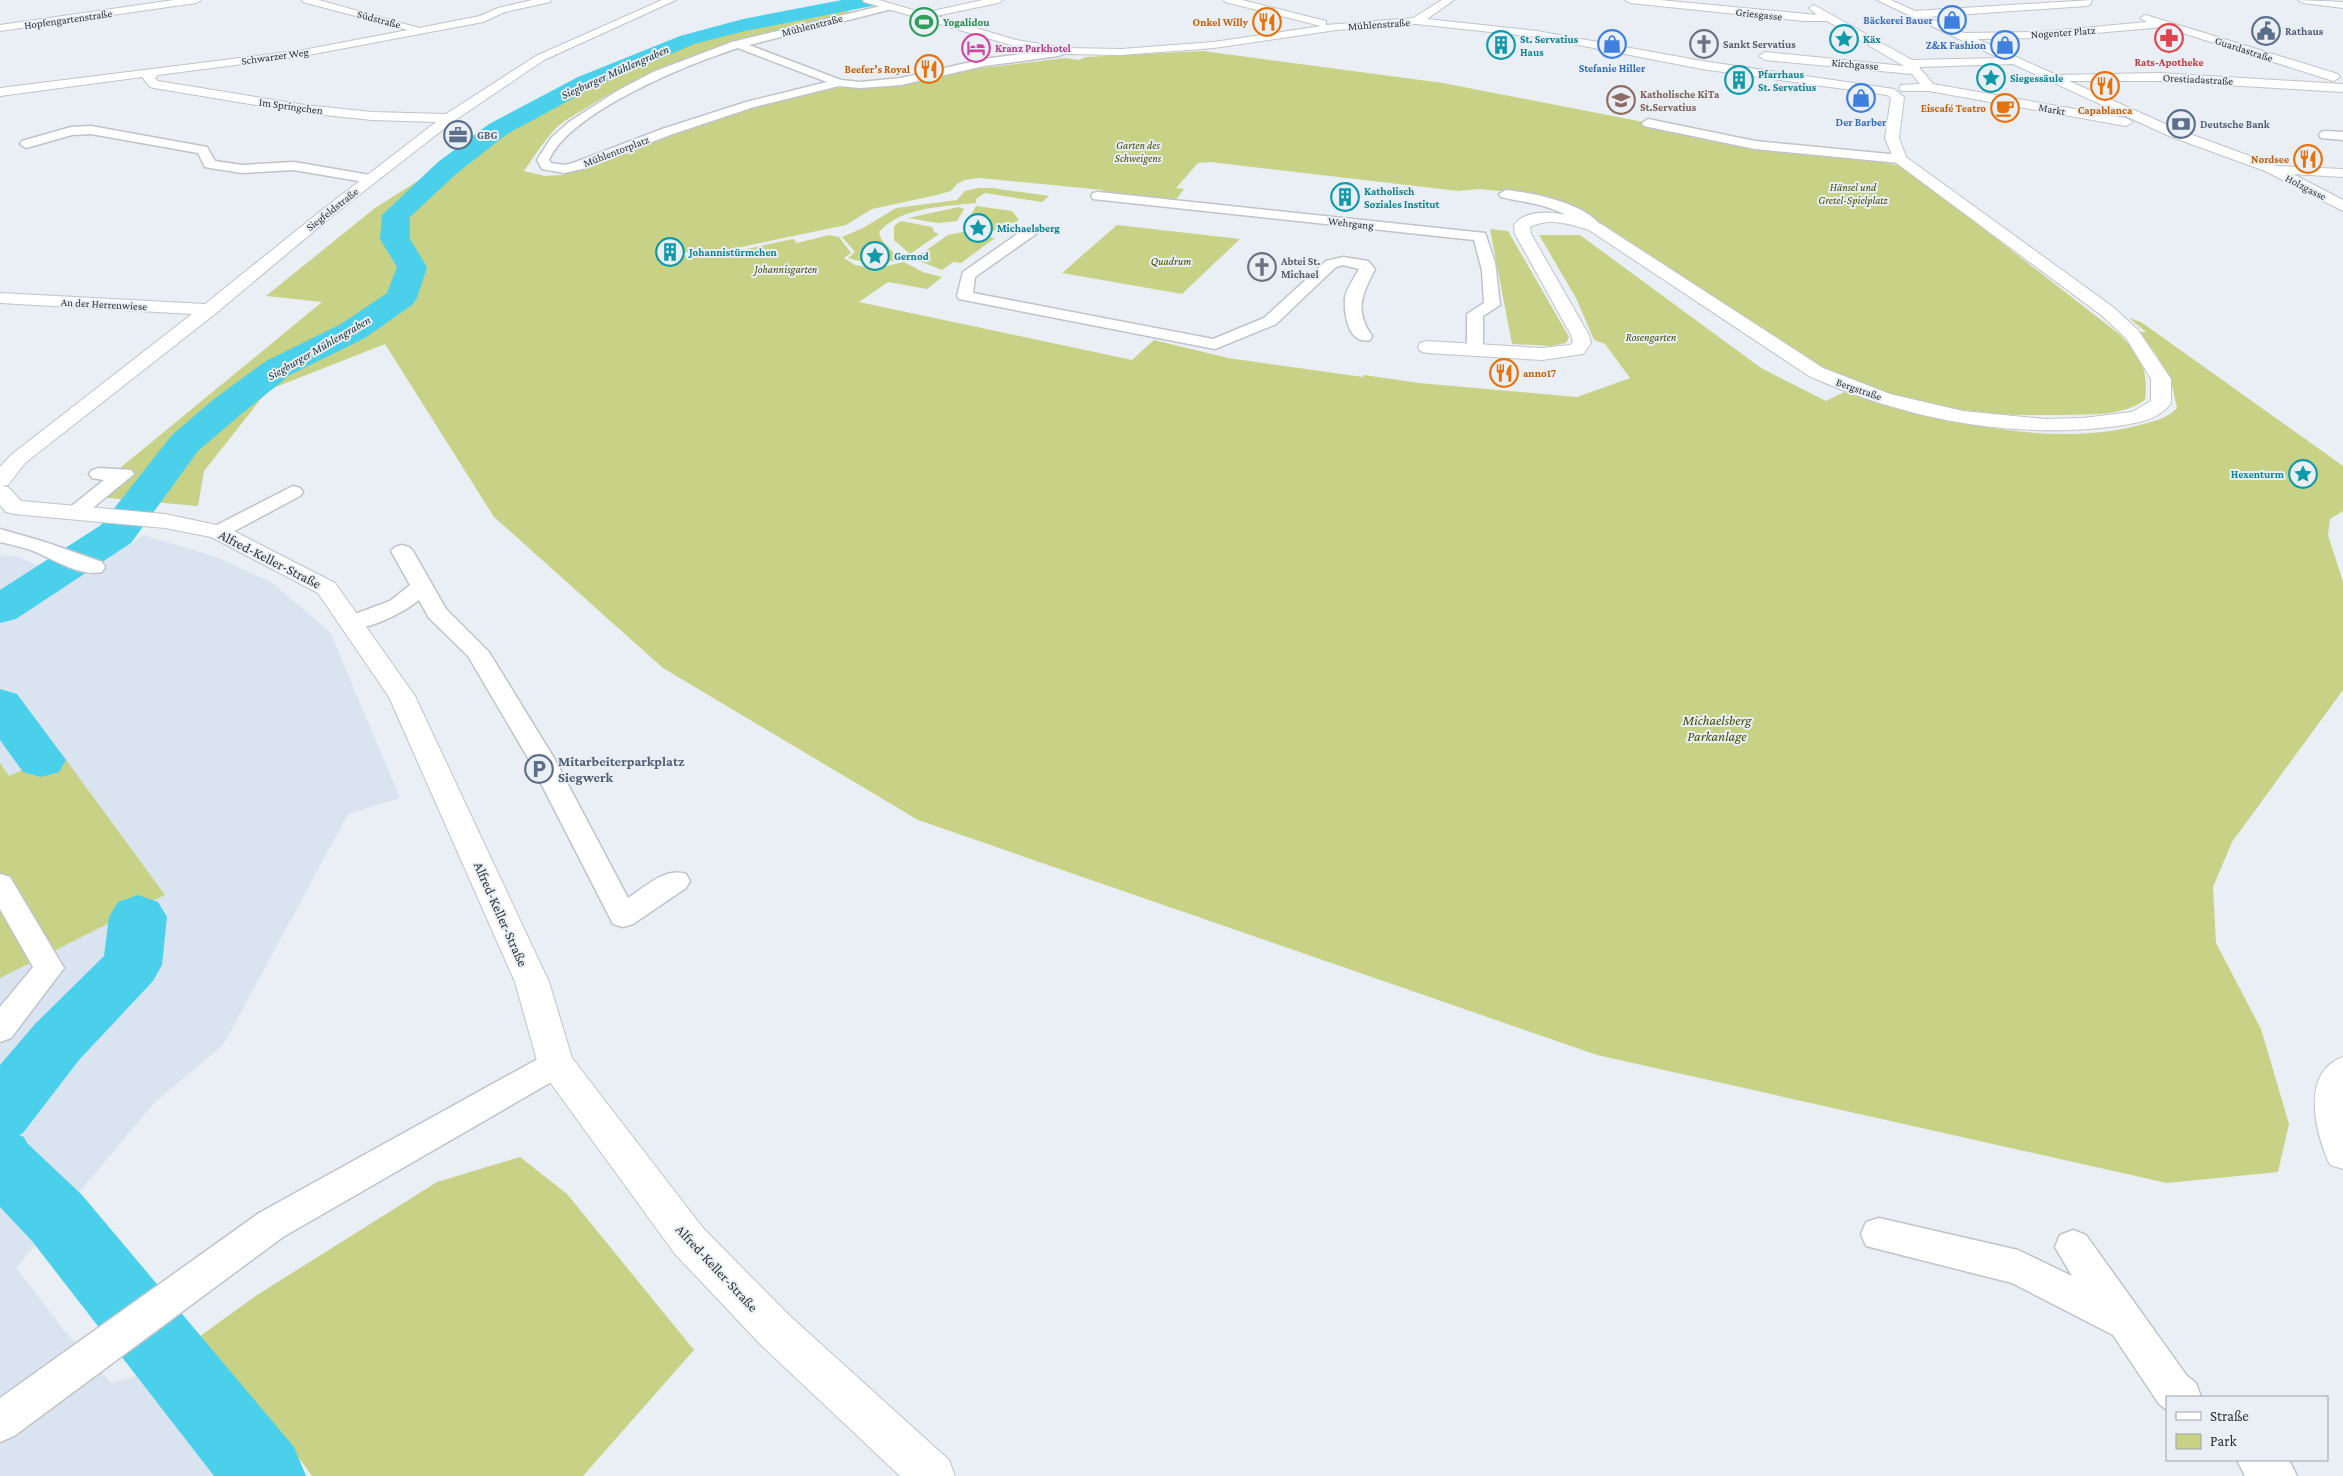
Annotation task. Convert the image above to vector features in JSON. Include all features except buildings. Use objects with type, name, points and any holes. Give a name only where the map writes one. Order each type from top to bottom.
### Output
[{"type":"street","name":"Hopfengartenstraße","points":[[0,28],[196,0]]},
{"type":"street","name":"Südstraße","points":[[307,0],[422,31]]},
{"type":"street","name":"Schwarzer Weg","points":[[0,92],[303,53],[482,19],[502,10],[546,0]]},
{"type":"street","name":"Siegfeldstraße","points":[[0,480],[18,458],[209,310],[282,249],[449,118],[540,58],[671,0]]},
{"type":"street","points":[[923,15],[998,0]]},
{"type":"street","points":[[1229,0],[1336,27]]},
{"type":"street","points":[[1416,21],[1449,0]]},
{"type":"street","name":"Griesgasse","points":[[1630,0],[1804,18],[1829,18]]},
{"type":"street","points":[[1802,0],[1913,67],[1929,87]]},
{"type":"street","name":"Markt","points":[[1882,0],[2174,134]]},
{"type":"street","points":[[1913,14],[2086,4],[2087,0]]},
{"type":"street","points":[[2303,0],[2343,5]]},
{"type":"street","name":"Mühlenstraße","points":[[872,1],[1015,43],[1066,51],[1121,52],[1214,45],[1336,27],[1416,21],[1479,26],[1536,34],[1702,65],[1890,92],[1898,98],[1892,138],[1900,159]]},
{"type":"street","points":[[1983,11],[2016,25]]},
{"type":"street","name":"Guardastraße","points":[[2145,18],[2343,80]]},
{"type":"street","name":"Nogenter Platz","points":[[1961,36],[2039,35],[2164,24]]},
{"type":"street","points":[[1816,25],[1843,26]]},
{"type":"street","name":"Kirchgasse","points":[[1765,56],[1913,67]]},
{"type":"street","name":"Markt","points":[[1913,67],[2016,61]]},
{"type":"street","name":"Im Springchen","points":[[157,71],[148,78],[154,84],[305,109],[372,116],[449,118]]},
{"type":"street","name":"Orestiadastraße","points":[[2052,78],[2158,77],[2343,88]]},
{"type":"street","name":"Markt","points":[[1905,88],[1929,87],[2127,122],[2174,134],[2270,168]]},
{"type":"street","name":"Markt","points":[[2095,97],[2108,96]]},
{"type":"street","name":"Bergstraße","points":[[1428,347],[1542,354],[1576,350],[1582,343],[1580,335],[1523,234],[1522,225],[1531,219],[1552,217],[1576,220],[1595,227],[1816,372],[1844,386],[1927,409],[1981,420],[2039,424],[2102,423],[2146,413],[2161,403],[2161,379],[2132,334],[2107,311],[1900,159]]},
{"type":"street","points":[[2270,168],[2343,173]]},
{"type":"street","name":"Holzgasse","points":[[2270,168],[2343,206]]},
{"type":"street","name":"An der Herrenwiese","points":[[0,298],[209,310]]},
{"type":"street","name":"Alfred-Keller-Straße","points":[[0,492],[14,507],[165,521],[218,532],[327,588],[402,696],[532,982],[556,1064],[689,1241],[775,1330],[933,1476]]},
{"type":"street","points":[[2337,1085],[2343,1153]]},
{"type":"lane","name":"Mühlenstraße","points":[[736,44],[889,7]]},
{"type":"lane","points":[[736,44],[839,83],[856,86],[882,84],[1005,59],[1066,51]]},
{"type":"lane","name":"Mühlentorplatz","points":[[736,44],[696,58],[628,88],[569,128],[547,149],[543,160],[547,166],[564,169],[577,166],[709,117],[750,104],[839,83]]},
{"type":"lane","points":[[1648,123],[1755,145],[1900,159]]},
{"type":"lane","points":[[26,144],[71,132],[91,130],[203,150],[210,164],[242,168],[294,166],[370,179]]},
{"type":"lane","points":[[2326,135],[2343,136]]},
{"type":"lane","points":[[1506,194],[1539,200],[1574,213],[1595,227]]},
{"type":"lane","name":"Wehrgang","points":[[1098,196],[1480,236],[1488,259],[1492,305],[1475,314],[1475,350]]},
{"type":"lane","points":[[1031,231],[968,275],[965,296],[1214,344],[1270,321],[1331,264],[1350,261],[1363,264],[1367,270],[1353,297],[1357,329],[1364,336]]},
{"type":"lane","points":[[82,513],[124,474],[99,474]]},
{"type":"lane","points":[[218,532],[293,492]]},
{"type":"lane","points":[[0,535],[38,546],[81,564]]},
{"type":"lane","points":[[402,551],[437,612],[477,652],[487,668],[541,758],[623,916],[676,881]]},
{"type":"lane","points":[[352,623],[398,606],[423,586]]},
{"type":"lane","points":[[0,884],[49,968],[0,1029]]},
{"type":"lane","points":[[0,1422],[271,1225],[556,1064]]},
{"type":"lane","points":[[1878,1234],[2018,1267],[2126,1322]]},
{"type":"lane","points":[[2073,1247],[2174,1390],[2181,1396]]},
{"type":"lane","points":[[2258,1461],[2277,1476]]},
{"type":"shaded area","points":[[144,535],[216,557],[271,582],[330,632],[400,798],[348,814],[223,1045],[154,1103],[16,1268],[64,1330],[111,1383],[150,1372],[240,1476],[0,1476],[0,555],[19,557],[71,580]]},
{"type":"green space","name":"Michaelsberg Parkanlage","points":[[837,9],[852,12],[718,48],[685,59],[621,87],[556,128],[524,171],[545,176],[562,175],[671,133],[776,100],[831,88],[875,88],[966,70],[1065,58],[1079,60],[1086,57],[1203,51],[1443,83],[1659,125],[1903,166],[2119,334],[2133,349],[2142,363],[2146,389],[2145,400],[2117,412],[2035,415],[1962,410],[1907,399],[1836,377],[1587,214],[1529,194],[1479,189],[1458,191],[1210,162],[1198,163],[1176,188],[1184,189],[1175,201],[1099,195],[1103,190],[979,178],[965,180],[957,184],[951,191],[872,209],[846,225],[703,255],[670,249],[664,253],[704,258],[793,239],[797,243],[829,235],[839,237],[851,253],[844,258],[855,265],[883,267],[904,262],[923,272],[942,277],[927,289],[888,282],[859,302],[1132,360],[1154,340],[1228,358],[1363,377],[1364,375],[1419,383],[1577,397],[1630,378],[1605,344],[1594,340],[1576,298],[1539,235],[1580,235],[1761,368],[1826,401],[1844,392],[1915,412],[1991,428],[2029,432],[2067,434],[2104,432],[2140,425],[2165,417],[2177,408],[2171,381],[2156,354],[2138,332],[2146,332],[2129,318],[2141,322],[2343,466],[2343,511],[2330,519],[2328,535],[2343,582],[2343,690],[2232,842],[2213,887],[2216,943],[2261,1029],[2289,1124],[2278,1172],[2167,1183],[1597,1055],[918,820],[663,668],[494,517],[385,344],[268,390],[204,471],[198,506],[86,496],[322,302],[266,296],[375,208],[500,129],[592,83],[691,40]]},
{"type":"green space","points":[[979,188],[1049,196],[1042,202],[985,193],[976,199],[976,203],[911,212],[888,223],[879,232],[881,239],[900,260],[867,262],[848,258],[855,252],[842,237],[863,228],[896,208],[957,200],[965,191]]},
{"type":"green space","points":[[976,206],[1012,211],[1019,220],[1013,223],[1005,222],[992,232],[969,229],[966,223]]},
{"type":"green space","points":[[959,207],[964,209],[957,221],[938,223],[908,218]]},
{"type":"green space","points":[[901,221],[932,227],[934,232],[939,234],[910,254],[894,240],[894,226]]},
{"type":"green space","name":"Quadrum","points":[[1117,225],[1240,239],[1182,294],[1062,273]]},
{"type":"green space","points":[[1490,229],[1508,231],[1569,337],[1566,343],[1551,346],[1512,344]]},
{"type":"green space","points":[[963,232],[995,238],[961,263],[953,262],[942,270],[914,259],[948,235]]},
{"type":"green space","points":[[61,753],[165,895],[0,978],[0,763],[9,776]]},
{"type":"green space","points":[[520,1157],[567,1194],[694,1350],[583,1476],[312,1476],[302,1462],[189,1344],[257,1295],[437,1182]]},
{"type":"waterway","name":"Siegburger Mühlengraben","points":[[0,610],[116,534],[185,443],[227,407],[278,368],[353,331],[401,298],[412,267],[395,239],[396,215],[447,168],[498,129],[586,82],[687,40],[743,25],[872,0]]},
{"type":"waterway","points":[[0,705],[41,760]]},
{"type":"waterway","points":[[0,1113],[57,1042],[132,965],[138,917]]},
{"type":"waterway","points":[[0,1158],[3,1164],[57,1218],[265,1476]]},
{"type":"place","name":"Bäckerei Bauer","points":[[1952,20]]},
{"type":"place","name":"Yogalidou","points":[[924,22]]},
{"type":"place","name":"Onkel Willy","points":[[1267,22]]},
{"type":"place","name":"Rathaus","points":[[2266,31]]},
{"type":"place","name":"Rats-Apotheke","points":[[2169,38]]},
{"type":"place","name":"Käx","points":[[1844,39]]},
{"type":"place","name":"Stefanie Hiller","points":[[1612,44]]},
{"type":"place","name":"Sankt Servatius","points":[[1704,44]]},
{"type":"place","name":"St. Servatius Haus","points":[[1501,45]]},
{"type":"place","name":"Z&K Fashion","points":[[2005,45]]},
{"type":"place","name":"Kranz Parkhotel","points":[[976,48]]},
{"type":"place","name":"Beefer’s Royal","points":[[929,69]]},
{"type":"place","name":"Siegessäule","points":[[1991,78]]},
{"type":"place","name":"Pfarrhaus St. Servatius","points":[[1739,80]]},
{"type":"place","name":"Capablanca","points":[[2105,86]]},
{"type":"place","name":"Der Barber","points":[[1861,98]]},
{"type":"place","name":"Katholische KiTa St.Servatius","points":[[1621,100]]},
{"type":"place","name":"Eiscafé Teatro","points":[[2005,108]]},
{"type":"place","name":"Deutsche Bank","points":[[2181,124]]},
{"type":"place","name":"GBG","points":[[458,135]]},
{"type":"place","name":"Nordsee","points":[[2308,159]]},
{"type":"place","name":"Katholisch Soziales Institut","points":[[1345,197]]},
{"type":"place","name":"Michaelsberg","points":[[978,228]]},
{"type":"place","name":"Johannistürmchen","points":[[670,252]]},
{"type":"place","name":"Gernod","points":[[875,256]]},
{"type":"place","name":"Abtei St. Michael","points":[[1262,267]]},
{"type":"place","name":"anno17","points":[[1504,373]]},
{"type":"place","name":"Hexenturm","points":[[2303,474]]},
{"type":"place","name":"Mitarbeiterparkplatz Siegwerk","points":[[539,769]]},
{"type":"park label","name":"Garten des Schweigens","points":[[1138,151]]},
{"type":"park label","name":"Hänsel und Gretel-Spielplatz","points":[[1853,193]]},
{"type":"park label","name":"Johannisgarten","points":[[786,269]]},
{"type":"park label","name":"Rosengarten","points":[[1651,337]]}]
